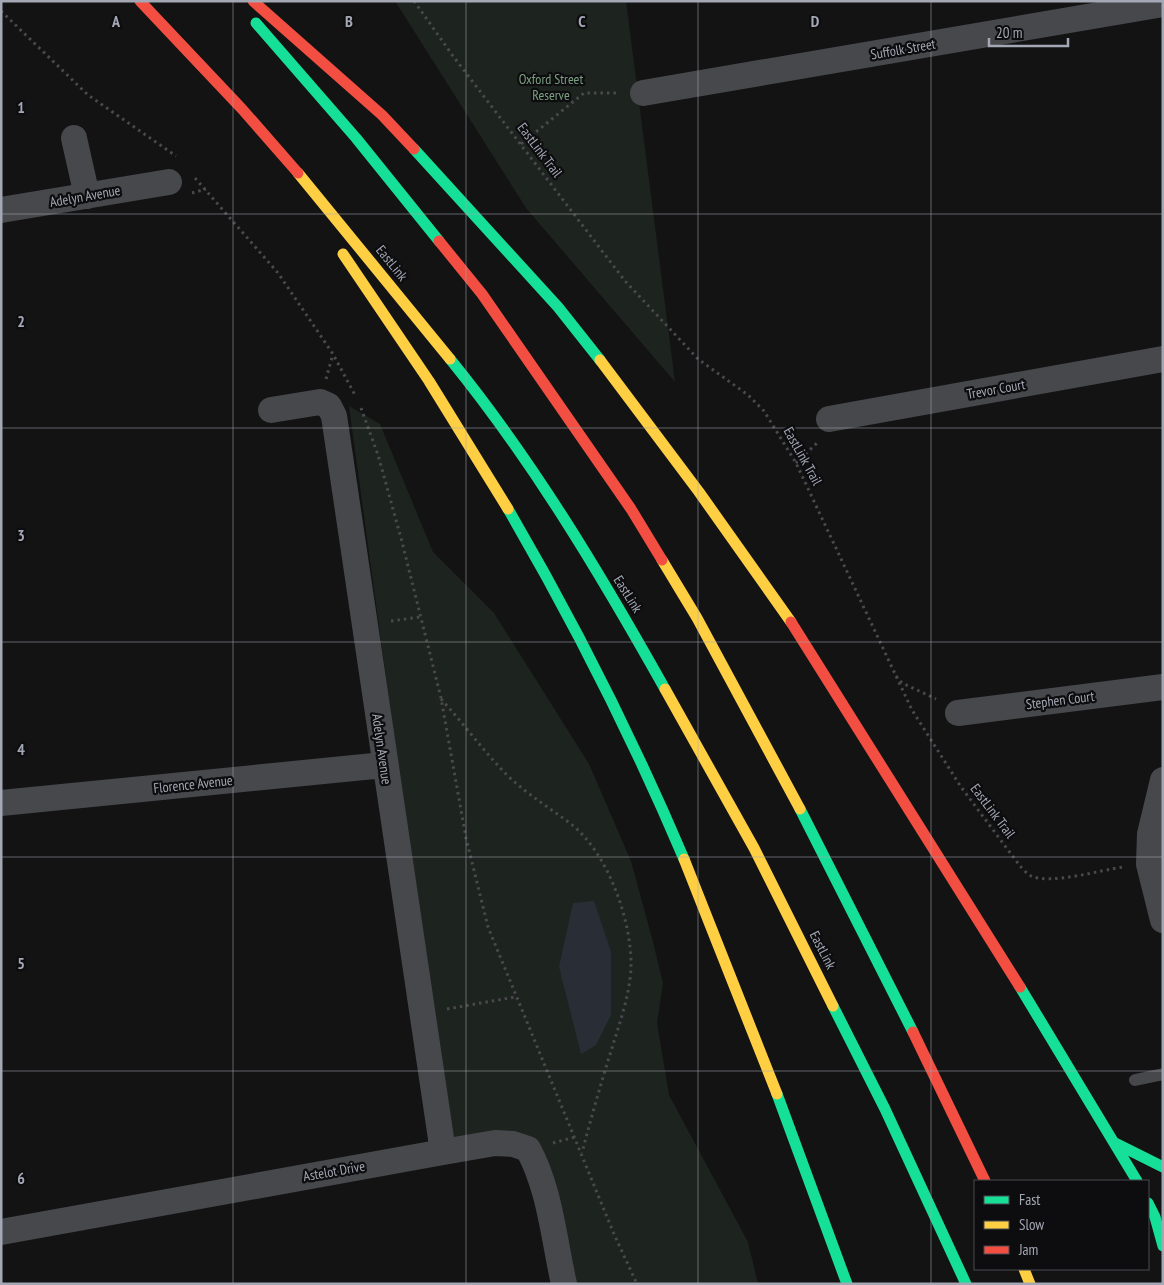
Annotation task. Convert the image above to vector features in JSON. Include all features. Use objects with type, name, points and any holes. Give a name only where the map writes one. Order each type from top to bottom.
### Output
[{"type":"highway","name":"EastLink","points":[[140,1],[242,109],[331,211],[470,384],[527,462],[589,559],[686,723],[754,848],[885,1109],[966,1284]]},
{"type":"highway","points":[[253,1],[382,115],[427,162],[558,307],[700,492],[793,626],[1115,1142],[1136,1180]]},
{"type":"highway","points":[[249,16],[356,138],[482,294],[631,509],[697,618],[768,748],[857,918],[985,1180]]},
{"type":"highway","points":[[242,109],[309,206]]},
{"type":"highway","points":[[338,246],[460,427],[585,648],[650,781],[689,871],[719,945],[847,1284]]},
{"type":"highway","points":[[1115,1142],[1163,1166]]},
{"type":"highway","points":[[1149,1205],[1155,1217],[1163,1246]]},
{"type":"highway","points":[[1024,1270],[1030,1284]]},
{"type":"street","name":"Suffolk Street","points":[[643,93],[1163,4]]},
{"type":"street","points":[[74,138],[87,196]]},
{"type":"street","name":"Adelyn Avenue","points":[[1,210],[169,182]]},
{"type":"street","name":"Trevor Court","points":[[829,419],[1163,359]]},
{"type":"street","name":"Adelyn Avenue","points":[[271,410],[320,402],[329,406],[334,416],[442,1152]]},
{"type":"street","name":"Stephen Court","points":[[958,713],[1163,687]]},
{"type":"street","name":"Florence Avenue","points":[[1,803],[384,765]]},
{"type":"street","points":[[1163,780],[1150,834],[1156,863],[1163,920]]},
{"type":"street","name":"Astelot Drive","points":[[1,1232],[494,1143],[513,1144],[528,1149],[542,1183],[564,1284]]},
{"type":"lane","points":[[1135,1080],[1163,1074]]},
{"type":"path","name":"EastLink Trail","points":[[414,1],[453,56],[625,281],[698,359],[748,395],[764,411],[800,471],[891,663],[892,672],[912,710],[961,788],[1029,876],[1038,879],[1054,878],[1156,863]]},
{"type":"path","points":[[522,144],[584,94],[643,93]]},
{"type":"path","points":[[892,672],[902,682],[927,694],[958,713]]},
{"type":"path","points":[[440,698],[508,776],[532,797],[572,825],[588,842],[610,877],[623,910],[629,937],[631,968],[627,996],[582,1154]]},
{"type":"path","points":[[422,1013],[515,997]]},
{"type":"green space","name":"Oxford Street Reserve","points":[[395,1],[626,1],[675,382],[526,208]]},
{"type":"green space","points":[[349,406],[380,424],[433,552],[494,613],[589,764],[631,861],[663,983],[657,1023],[669,1095],[748,1242],[758,1284],[575,1284],[534,1140],[449,1141]]},
{"type":"shaded area","points":[[594,901],[611,952],[611,1015],[596,1045],[581,1054],[559,967],[573,903]]},
{"type":"traffic: fast","points":[[256,23],[356,138],[439,241]]},
{"type":"traffic: fast","points":[[414,149],[558,307],[600,360]]},
{"type":"traffic: fast","points":[[450,359],[538,478],[591,561],[665,689]]},
{"type":"traffic: fast","points":[[508,509],[602,681],[665,814],[684,859]]},
{"type":"traffic: fast","points":[[800,809],[913,1032]]},
{"type":"traffic: fast","points":[[1020,987],[1136,1180]]},
{"type":"traffic: fast","points":[[833,1006],[885,1109],[966,1284]]},
{"type":"traffic: fast","points":[[777,1094],[847,1284]]},
{"type":"traffic: fast","points":[[1115,1143],[1163,1167]]},
{"type":"traffic: fast","points":[[1149,1205],[1155,1217],[1163,1246]]},
{"type":"traffic: slow","points":[[298,173],[450,359]]},
{"type":"traffic: slow","points":[[343,254],[429,381],[508,509]]},
{"type":"traffic: slow","points":[[600,360],[699,492],[791,622]]},
{"type":"traffic: slow","points":[[662,560],[697,618],[800,809]]},
{"type":"traffic: slow","points":[[665,689],[754,848],[833,1006]]},
{"type":"traffic: slow","points":[[684,859],[777,1094]]},
{"type":"traffic: slow","points":[[1024,1270],[1030,1284]]},
{"type":"traffic: jam","points":[[140,1],[242,109],[298,173]]},
{"type":"traffic: jam","points":[[253,1],[382,115],[414,149]]},
{"type":"traffic: jam","points":[[439,241],[482,294],[631,509],[662,560]]},
{"type":"traffic: jam","points":[[791,622],[1020,987]]},
{"type":"traffic: jam","points":[[913,1032],[985,1180]]}]
